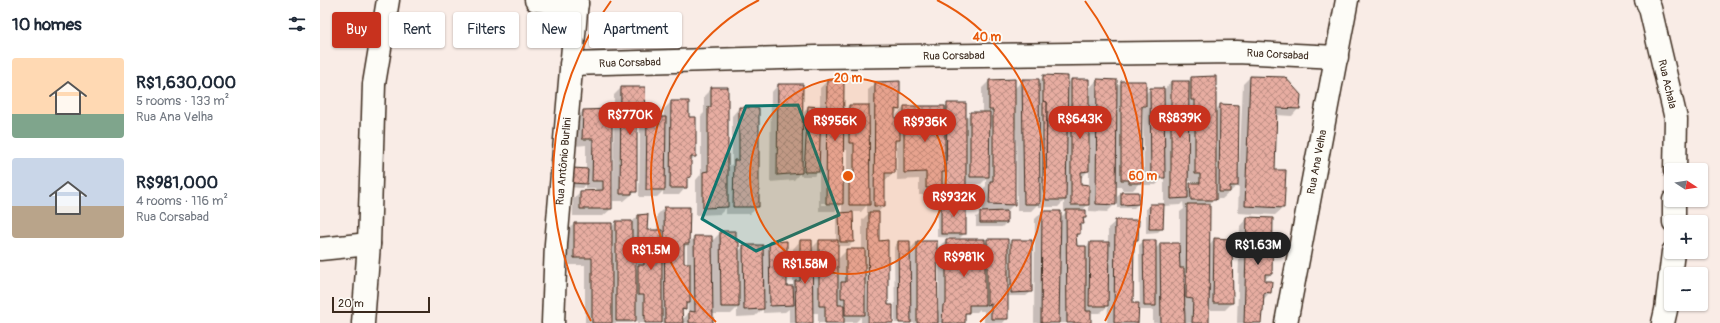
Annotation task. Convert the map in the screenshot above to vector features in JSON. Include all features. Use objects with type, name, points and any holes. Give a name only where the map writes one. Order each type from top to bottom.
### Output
[{"type":"street","points":[[363,323],[369,244],[374,84],[388,0]]},
{"type":"street","points":[[536,0],[577,2]]},
{"type":"street","name":"Rua Ana Velha","points":[[1286,323],[1347,0]]},
{"type":"street","name":"Rua Achala","points":[[1646,0],[1650,8],[1676,119],[1675,163]]},
{"type":"street","name":"Rua Antônio Burlini","points":[[553,323],[556,244],[577,2]]},
{"type":"street","name":"Rua Corsabad","points":[[571,64],[816,57],[1237,52],[1337,57]]},
{"type":"street","points":[[320,249],[369,244]]},
{"type":"street","points":[[1663,323],[1672,259]]},
{"type":"highlighted area","points":[[798,105],[839,215],[756,251],[702,219],[746,106]]},
{"type":"building","points":[[1043,75],[1068,76],[1066,200],[1046,200],[1043,190],[1043,169],[1046,169],[1047,102],[1043,101]]},
{"type":"building","points":[[1216,76],[1216,200],[1191,200],[1190,183],[1200,183],[1200,174],[1195,174],[1195,100],[1191,100],[1191,77]]},
{"type":"building","points":[[1250,76],[1285,77],[1301,95],[1300,109],[1277,108],[1275,170],[1286,170],[1284,208],[1245,206]]},
{"type":"building","points":[[1015,79],[1015,205],[989,204],[990,181],[993,181],[993,110],[989,110],[989,80]]},
{"type":"building","points":[[1022,79],[1039,79],[1040,204],[1024,204]]},
{"type":"building","points":[[1071,79],[1089,79],[1089,171],[1081,172],[1081,184],[1089,185],[1089,205],[1071,205]]},
{"type":"building","points":[[1097,79],[1117,80],[1116,205],[1096,204]]},
{"type":"building","points":[[827,80],[844,80],[843,204],[826,204]]},
{"type":"building","points":[[900,81],[900,110],[895,109],[895,118],[900,118],[900,140],[895,140],[895,173],[885,173],[885,206],[874,206],[875,82]]},
{"type":"building","points":[[1121,81],[1146,81],[1146,106],[1142,106],[1141,183],[1129,183],[1129,180],[1121,180]]},
{"type":"building","points":[[1171,81],[1189,81],[1188,198],[1171,199]]},
{"type":"building","points":[[778,84],[803,84],[802,173],[777,175]]},
{"type":"building","points":[[621,87],[645,87],[646,112],[637,112],[637,192],[632,192],[632,194],[620,194]]},
{"type":"building","points":[[711,87],[728,87],[728,207],[703,208],[703,172],[708,171],[708,107],[711,107]]},
{"type":"building","points":[[1150,88],[1164,88],[1165,178],[1151,178]]},
{"type":"building","points":[[671,101],[689,101],[689,117],[696,117],[696,157],[691,157],[691,177],[687,178],[687,188],[670,188]]},
{"type":"building","points":[[1043,101],[1047,102],[1046,169],[1043,169]]},
{"type":"building","points":[[947,103],[966,103],[966,192],[946,192]]},
{"type":"building","points":[[1220,104],[1239,105],[1238,186],[1230,186],[1230,192],[1219,192]]},
{"type":"building","points":[[849,105],[869,105],[870,205],[849,205],[849,173],[854,174],[854,143],[849,143]]},
{"type":"building","points":[[808,106],[821,107],[819,172],[804,172]]},
{"type":"building","points":[[904,106],[945,106],[945,172],[942,172],[942,188],[926,188],[926,172],[904,173]]},
{"type":"building","points":[[739,107],[759,108],[759,207],[733,207],[734,160],[739,160]]},
{"type":"building","points":[[612,109],[612,209],[580,209],[580,191],[603,190],[603,181],[592,181],[593,139],[582,139],[583,110]]},
{"type":"building","points":[[970,112],[990,112],[989,177],[970,177]]},
{"type":"building","points":[[647,117],[666,117],[665,190],[646,190]]},
{"type":"building","points":[[573,168],[588,169],[587,184],[572,183]]},
{"type":"building","points":[[1121,192],[1139,192],[1139,204],[1121,205]]},
{"type":"building","points":[[941,203],[966,203],[966,234],[941,234]]},
{"type":"building","points":[[1150,204],[1164,204],[1163,229],[1149,229]]},
{"type":"building","points":[[1187,204],[1210,204],[1209,323],[1192,323],[1193,299],[1186,298]]},
{"type":"building","points":[[664,207],[690,207],[689,244],[684,244],[684,263],[690,263],[690,303],[686,303],[686,310],[682,309],[683,323],[665,323]]},
{"type":"building","points":[[1066,210],[1086,210],[1086,218],[1083,218],[1084,224],[1080,224],[1080,234],[1076,234],[1077,246],[1086,246],[1086,311],[1091,311],[1091,323],[1067,323]]},
{"type":"building","points":[[1007,211],[1007,223],[980,223],[980,212]]},
{"type":"building","points":[[1042,211],[1061,211],[1059,323],[1041,323]]},
{"type":"building","points":[[853,212],[854,242],[840,242],[839,213]]},
{"type":"building","points":[[869,212],[879,212],[879,241],[888,240],[888,305],[893,305],[893,323],[868,323]]},
{"type":"building","points":[[648,214],[647,230],[662,230],[662,323],[645,323],[644,295],[638,295],[638,265],[644,265],[644,241],[638,241],[638,215]]},
{"type":"building","points":[[1247,217],[1273,218],[1272,274],[1265,274],[1265,281],[1272,281],[1271,293],[1264,292],[1261,323],[1244,323]]},
{"type":"building","points":[[1115,220],[1139,220],[1138,240],[1134,240],[1133,303],[1139,303],[1138,323],[1114,323]]},
{"type":"building","points":[[616,221],[632,221],[632,256],[636,256],[636,321],[616,321]]},
{"type":"building","points":[[574,223],[612,223],[612,323],[592,323],[592,258],[574,258]]},
{"type":"building","points":[[720,231],[736,231],[736,242],[739,242],[739,307],[721,307]]},
{"type":"building","points":[[694,236],[712,236],[713,323],[689,323],[689,311],[695,312]]},
{"type":"building","points":[[1214,238],[1232,239],[1233,303],[1213,303]]},
{"type":"building","points":[[946,239],[985,239],[985,305],[969,305],[969,313],[965,313],[965,323],[942,323],[943,305],[946,304]]},
{"type":"building","points":[[987,239],[1008,239],[1008,319],[991,319],[991,304],[987,305]]},
{"type":"building","points":[[800,240],[812,240],[813,323],[796,323],[795,281],[800,281]]},
{"type":"building","points":[[819,240],[838,240],[838,305],[844,305],[844,323],[825,323],[825,306],[819,306]]},
{"type":"building","points":[[1011,240],[1032,240],[1032,292],[1011,293]]},
{"type":"building","points":[[1143,240],[1156,240],[1156,306],[1144,306]]},
{"type":"building","points":[[787,241],[787,286],[793,286],[794,305],[770,306],[769,242]]},
{"type":"building","points":[[898,241],[910,241],[911,323],[899,323]]},
{"type":"building","points":[[917,241],[937,241],[938,323],[917,323]]},
{"type":"building","points":[[1090,242],[1109,242],[1108,306],[1089,306]]},
{"type":"building","points":[[1160,243],[1179,243],[1180,268],[1184,268],[1185,323],[1161,323]]},
{"type":"building","points":[[743,245],[763,245],[764,309],[744,310]]},
{"type":"building","points":[[846,249],[865,249],[865,315],[845,315],[845,298],[841,298],[841,282],[846,282]]}]
